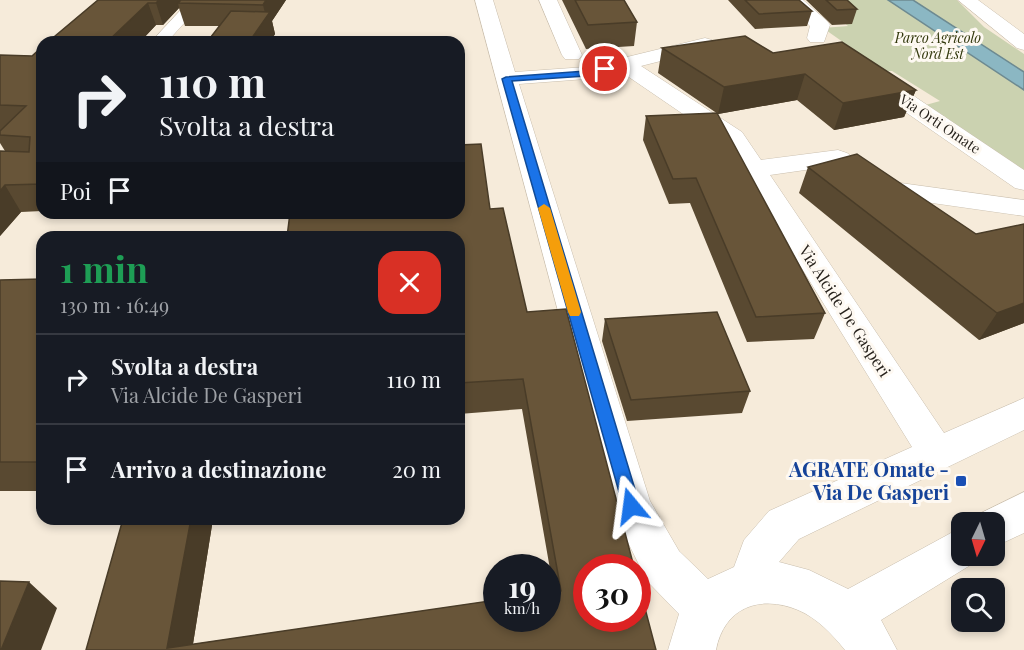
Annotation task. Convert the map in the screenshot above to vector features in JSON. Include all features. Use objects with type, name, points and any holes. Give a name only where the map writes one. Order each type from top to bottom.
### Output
[{"type":"street","points":[[484,0],[631,506],[699,629],[726,591],[752,582],[780,583],[800,588],[820,598],[860,633],[951,556]]},
{"type":"street","points":[[548,0],[573,55]]},
{"type":"street","points":[[792,0],[820,25],[817,38]]},
{"type":"street","points":[[967,0],[1024,44]]},
{"type":"street","points":[[506,79],[586,73],[726,39]]},
{"type":"street","name":"Via Alcide De Gasperi","points":[[625,65],[734,137],[936,453]]},
{"type":"street","name":"Via Orti Omate","points":[[860,70],[1024,182]]},
{"type":"street","points":[[754,169],[838,158],[878,188],[1024,208]]},
{"type":"street","points":[[752,582],[759,554],[784,525],[1024,413]]},
{"type":"street","points":[[1005,522],[1024,511]]},
{"type":"lane","points":[[165,36],[198,0]]},
{"type":"green space","name":"Parco Agricolo Nord Est","points":[[818,0],[957,0],[984,27],[1024,54],[1024,181],[915,108],[940,101],[892,71],[884,71],[823,28],[848,26]]},
{"type":"water","points":[[888,0],[913,0],[1024,72],[1024,90]]},
{"type":"building","points":[[98,0],[159,0],[156,3],[148,3],[113,36],[55,36]]},
{"type":"building","points":[[181,0],[266,0],[263,5],[178,3]]},
{"type":"building","points":[[575,0],[624,0],[637,22],[588,25]]},
{"type":"building","points":[[745,0],[799,0],[812,11],[759,14]]},
{"type":"building","points":[[826,0],[847,0],[857,9],[837,10]]},
{"type":"building","points":[[231,11],[270,12],[253,36],[212,36]]},
{"type":"building","points":[[745,36],[773,53],[842,42],[916,90],[843,103],[805,74],[724,87],[662,48]]},
{"type":"building","points":[[36,52],[36,184],[5,185],[0,191],[0,151],[29,152],[30,137],[0,135],[0,131],[26,106],[0,105],[0,55],[32,56]]},
{"type":"building","points":[[717,113],[825,313],[756,317],[696,178],[673,179],[646,116]]},
{"type":"building","points":[[481,144],[490,209],[503,208],[527,312],[566,309],[631,554],[573,554],[573,632],[651,631],[656,650],[86,650],[121,525],[190,525],[167,648],[483,602],[483,632],[561,632],[561,554],[554,554],[523,379],[465,383],[465,231],[288,231],[289,219],[465,219],[465,145]]},
{"type":"building","points":[[857,154],[976,234],[1024,224],[1024,303],[997,313],[808,167]]},
{"type":"building","points":[[36,279],[36,462],[0,462],[0,280]]},
{"type":"building","points":[[717,312],[750,391],[631,400],[605,319]]},
{"type":"building","points":[[0,581],[29,582],[1,650],[0,650]]},
{"type":"slow traffic","points":[[544,208],[575,312]]},
{"type":"place","name":"AGRATE Omate - Via De Gasperi","points":[[961,481]]},
{"type":"route","points":[[605,69],[586,73],[506,79],[631,506]]}]
